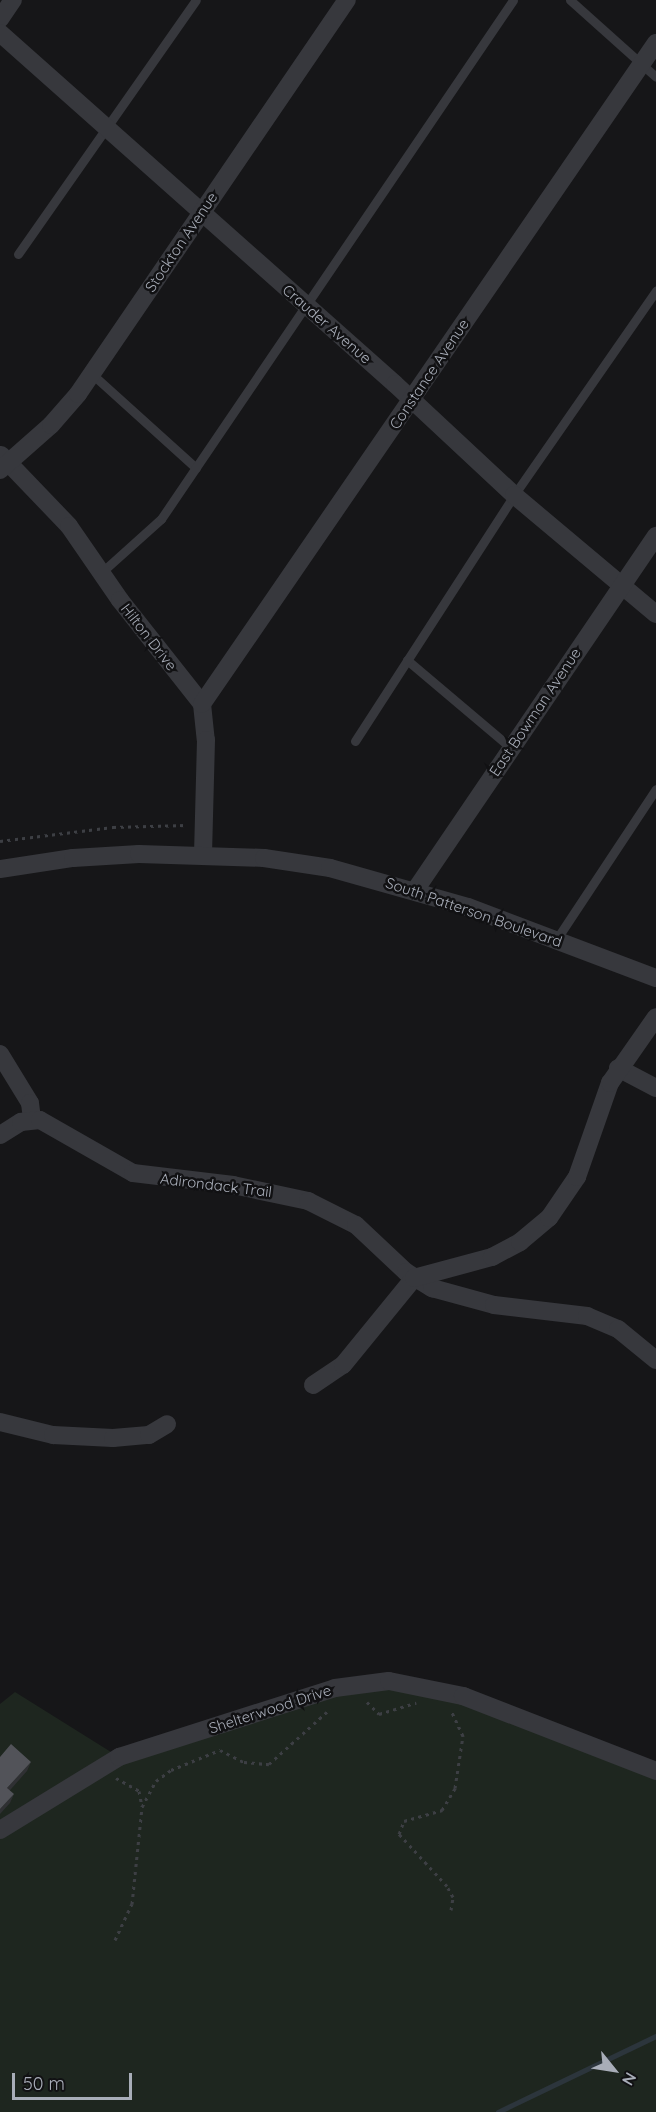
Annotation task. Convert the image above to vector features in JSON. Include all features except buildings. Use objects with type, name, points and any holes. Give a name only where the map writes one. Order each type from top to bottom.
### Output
[{"type":"street","points":[[0,20],[14,0]]},
{"type":"street","name":"Stockton Avenue","points":[[3,462],[51,425],[92,374],[347,0]]},
{"type":"street","name":"Crauder Avenue","points":[[0,33],[412,400],[514,495],[656,614]]},
{"type":"street","name":"Constance Avenue","points":[[202,704],[656,43]]},
{"type":"street","name":"Hilton Drive","points":[[3,462],[69,526],[103,571],[120,600],[202,704]]},
{"type":"street","name":"East Bowman Avenue","points":[[416,889],[656,536]]},
{"type":"street","points":[[202,704],[206,740],[203,855]]},
{"type":"street","name":"South Patterson Boulevard","points":[[0,869],[73,858],[203,855],[330,868],[416,889],[656,978]]},
{"type":"street","points":[[313,1385],[343,1365],[414,1278],[492,1257],[520,1242],[549,1218],[577,1176],[602,1103],[618,1068],[656,1017]]},
{"type":"street","points":[[0,1054],[30,1102],[32,1120],[0,1135]]},
{"type":"street","points":[[618,1068],[656,1088]]},
{"type":"street","name":"Adirondack Trail","points":[[32,1120],[49,1123],[133,1173],[233,1185],[308,1202],[356,1226],[414,1278],[466,1299],[566,1312],[606,1323],[634,1340],[656,1360]]},
{"type":"street","points":[[0,1422],[44,1433],[113,1438],[149,1435],[167,1424]]},
{"type":"street","name":"Shelterwood Drive","points":[[0,1830],[119,1757],[335,1688],[389,1682],[463,1696],[656,1771]]},
{"type":"lane","points":[[18,254],[196,0]]},
{"type":"lane","points":[[103,571],[161,519],[513,0]]},
{"type":"lane","points":[[570,0],[656,77]]},
{"type":"lane","points":[[356,741],[514,495],[656,291]]},
{"type":"lane","points":[[92,374],[196,468]]},
{"type":"lane","points":[[407,660],[511,748]]},
{"type":"lane","points":[[556,940],[656,789]]},
{"type":"path","points":[[0,841],[113,827],[204,825]]},
{"type":"path","points":[[361,1699],[379,1714],[422,1700]]},
{"type":"path","points":[[142,1807],[156,1781],[202,1755],[220,1750],[244,1762],[269,1764],[321,1713],[334,1706]]},
{"type":"path","points":[[450,1710],[463,1736],[455,1788],[442,1810],[431,1816],[404,1821],[399,1834],[447,1886],[453,1897],[451,1910]]},
{"type":"path","points":[[98,1770],[139,1791],[142,1807],[137,1886],[114,1940]]},
{"type":"shaded area","points":[[407,1683],[656,1771],[656,2112],[0,2112],[0,1704],[15,1692],[119,1757],[296,1699]]},
{"type":"waterway","points":[[498,2112],[656,2036]]}]
